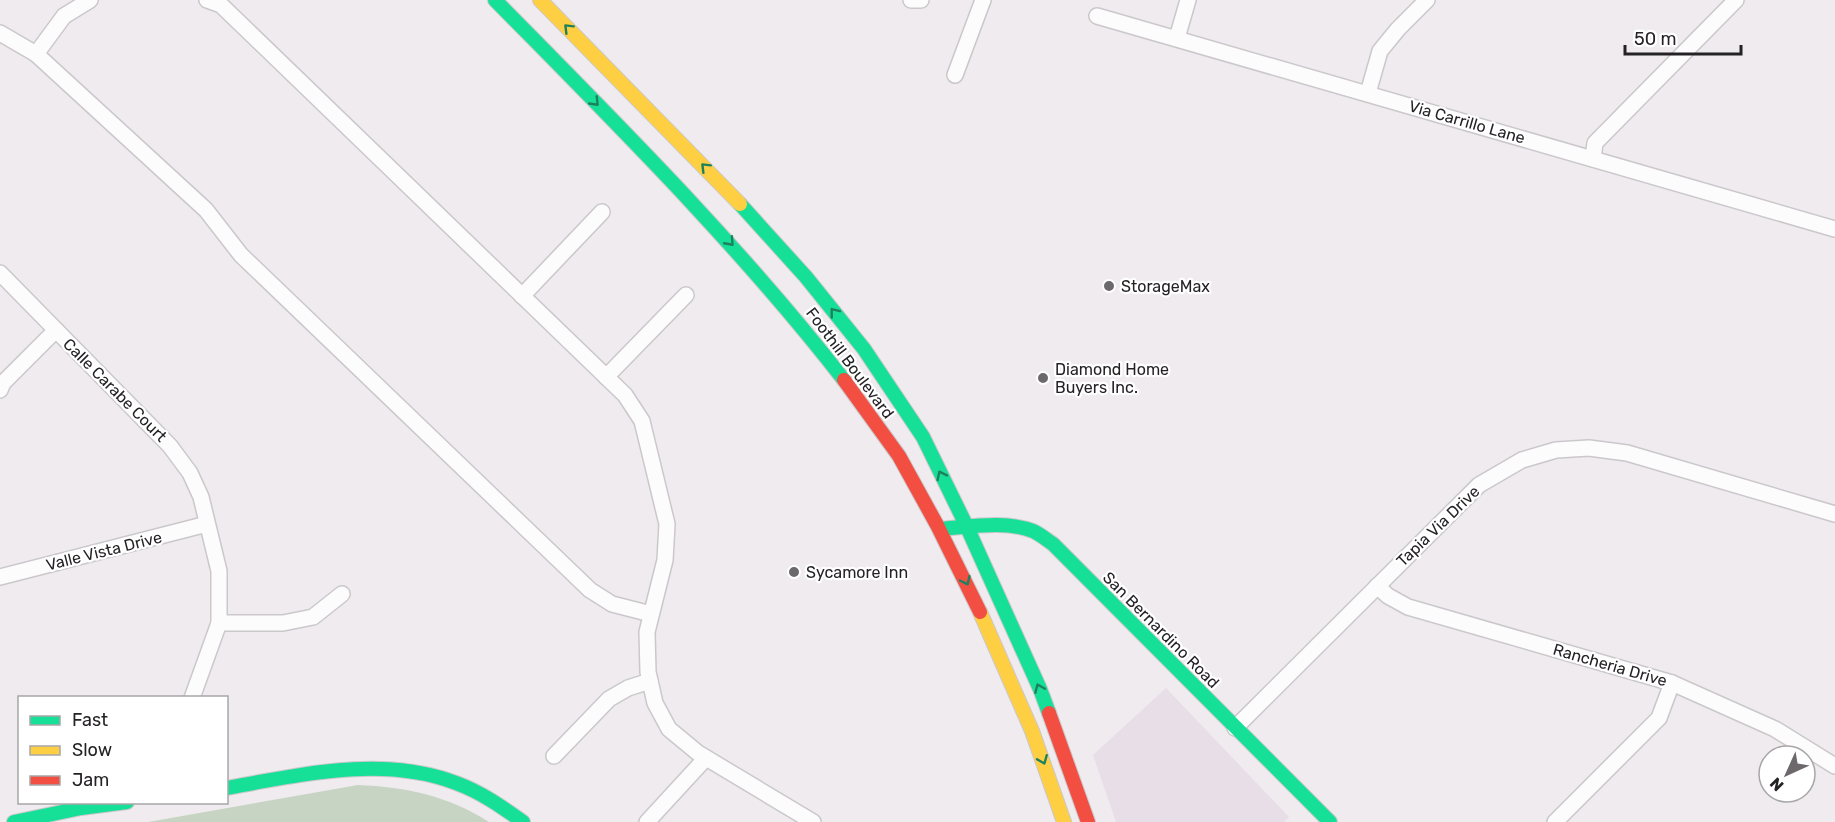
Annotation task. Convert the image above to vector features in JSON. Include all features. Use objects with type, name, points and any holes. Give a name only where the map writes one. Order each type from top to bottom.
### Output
[{"type":"main road","name":"Foothill Boulevard","points":[[495,0],[714,223],[772,289],[858,398],[898,455],[963,574],[1009,675],[1054,789],[1059,818]]},
{"type":"main road","name":"Foothill Boulevard","points":[[540,0],[745,208],[806,277],[864,349],[923,437],[967,527],[1040,689],[1088,822]]},
{"type":"main road","name":"San Bernardino Road","points":[[940,529],[1014,527],[1034,532],[1053,544],[1330,822]]},
{"type":"main road","points":[[228,788],[351,770],[390,769],[437,776],[468,788],[496,802],[523,822]]},
{"type":"main road","points":[[14,822],[112,804]]},
{"type":"street","points":[[36,54],[64,16],[90,0]]},
{"type":"street","points":[[207,0],[221,6],[625,395],[642,421],[667,524],[665,560],[647,632],[648,672],[656,703],[669,729],[706,758],[813,822]]},
{"type":"street","points":[[911,0],[921,0]]},
{"type":"street","points":[[955,75],[983,0]]},
{"type":"street","points":[[1177,38],[1188,0]]},
{"type":"street","points":[[1368,93],[1380,51],[1427,0]]},
{"type":"street","points":[[1593,159],[1595,142],[1736,0]]},
{"type":"street","name":"Via Carrillo Lane","points":[[1097,16],[1835,229]]},
{"type":"street","points":[[0,33],[36,54],[206,210],[241,255],[590,590],[612,604],[651,614]]},
{"type":"street","points":[[522,296],[602,212]]},
{"type":"street","points":[[0,273],[56,330]]},
{"type":"street","points":[[606,377],[686,295]]},
{"type":"street","name":"Calle Carabe Court","points":[[0,390],[3,383],[56,330],[170,446],[190,472],[201,497],[219,571],[219,623],[193,696]]},
{"type":"street","name":"Tapia Via Drive","points":[[1235,728],[1479,485],[1522,460],[1556,450],[1589,448],[1627,453],[1835,514]]},
{"type":"street","name":"Valle Vista Drive","points":[[0,577],[207,524]]},
{"type":"street","name":"Rancheria Drive","points":[[1377,586],[1388,596],[1408,606],[1672,683],[1776,729],[1835,766]]},
{"type":"street","points":[[219,623],[284,623],[313,617],[342,594]]},
{"type":"street","points":[[554,756],[609,699],[628,688],[650,681]]},
{"type":"street","points":[[1555,822],[1659,718],[1672,683]]},
{"type":"street","points":[[647,822],[706,758]]},
{"type":"shaded area","points":[[1166,688],[1289,817],[1284,822],[1116,822],[1093,755]]},
{"type":"green space","points":[[358,785],[393,788],[442,799],[489,822],[148,822]]},
{"type":"traffic: fast","points":[[495,0],[631,138],[719,232],[844,380]]},
{"type":"traffic: fast","points":[[740,204],[806,277],[864,349],[923,437],[967,527],[1049,713]]},
{"type":"traffic: fast","points":[[940,529],[987,525],[1011,526],[1033,531],[1053,544],[1330,822]]},
{"type":"traffic: fast","points":[[228,788],[341,770],[400,770],[456,783],[491,800],[523,822]]},
{"type":"traffic: fast","points":[[14,822],[112,804]]},
{"type":"traffic: slow","points":[[540,0],[740,204]]},
{"type":"traffic: slow","points":[[980,612],[1032,731],[1064,822]]},
{"type":"traffic: jam","points":[[844,380],[899,456],[937,525],[980,612]]},
{"type":"traffic: jam","points":[[1049,713],[1088,822]]},
{"type":"place","name":"StorageMax","points":[[1109,286]]},
{"type":"place","name":"Diamond Home Buyers Inc.","points":[[1043,378]]},
{"type":"place","name":"Sycamore Inn","points":[[794,572]]}]
